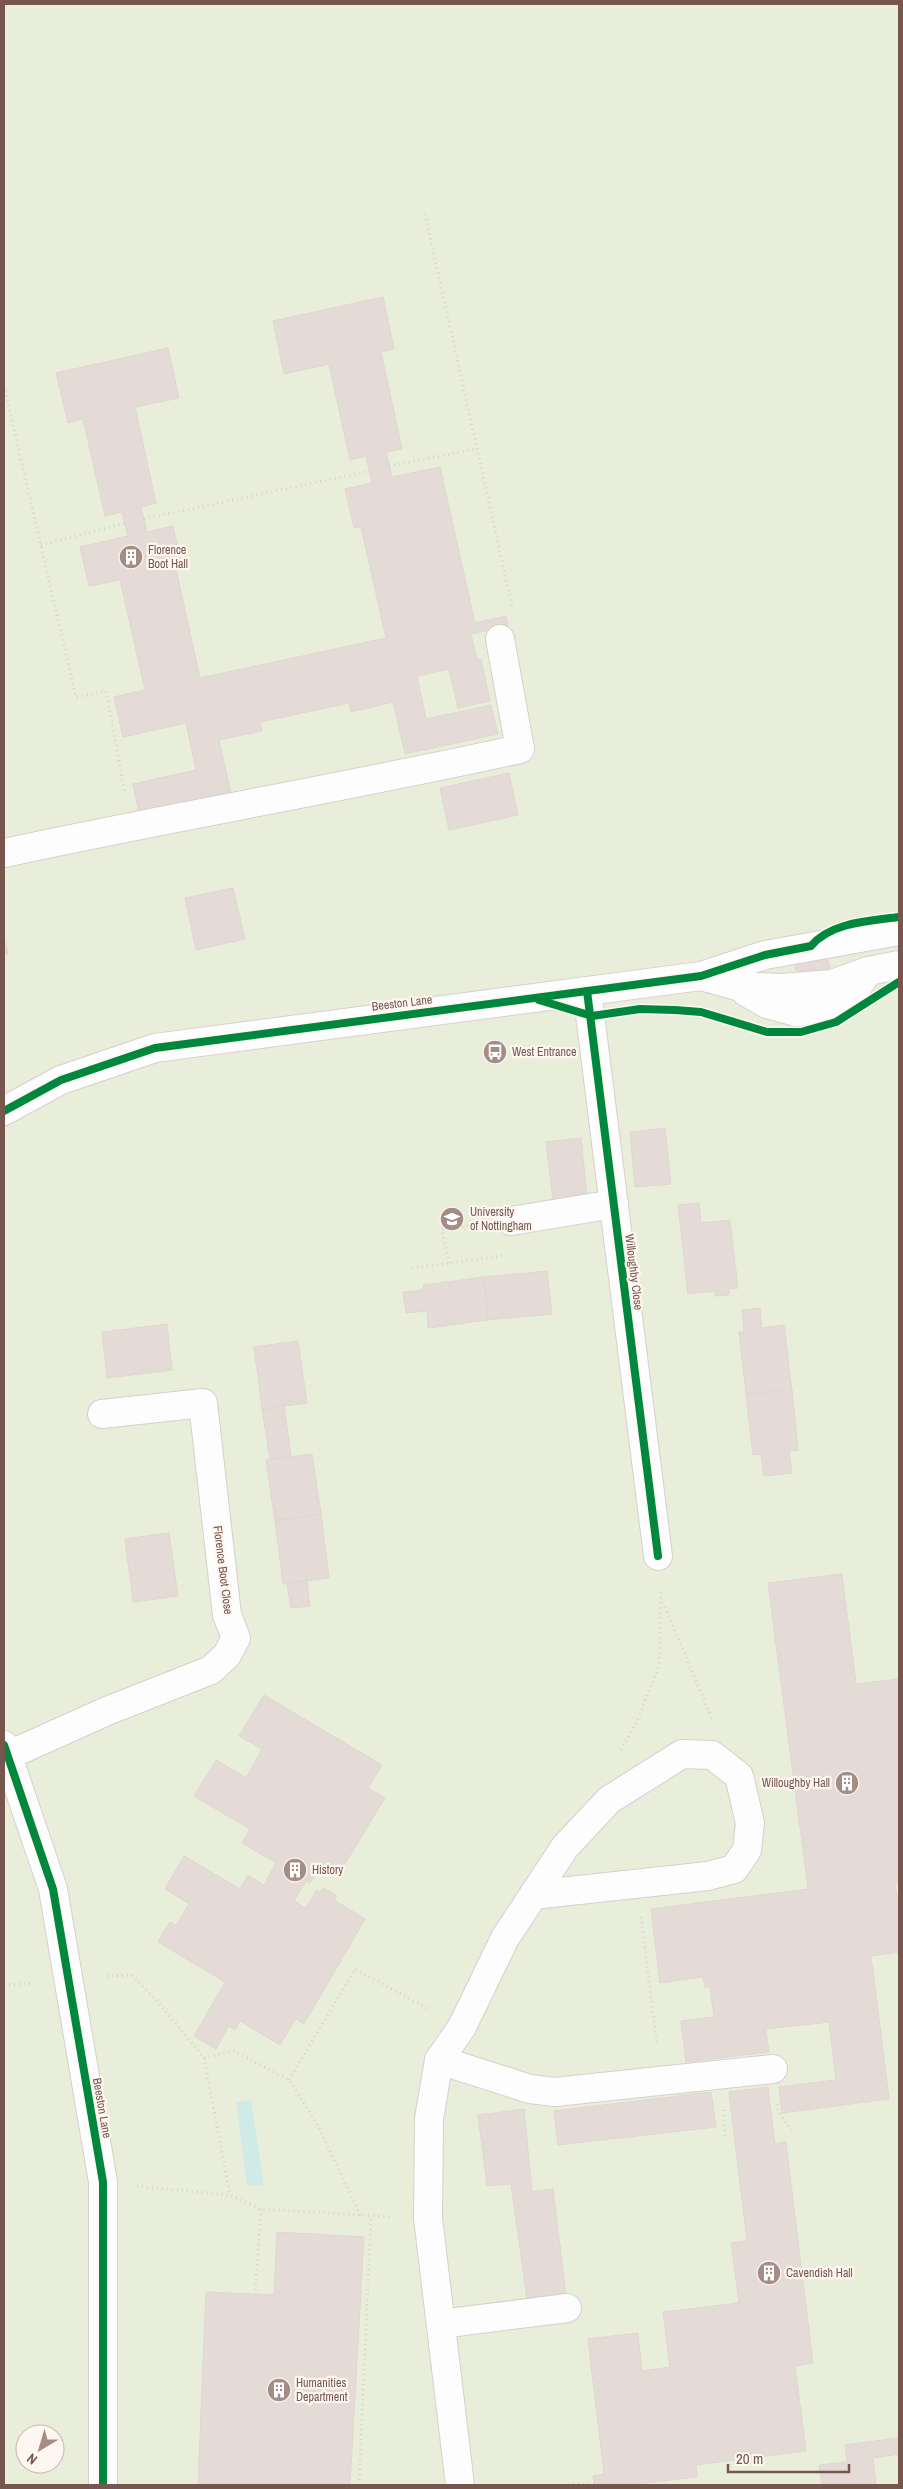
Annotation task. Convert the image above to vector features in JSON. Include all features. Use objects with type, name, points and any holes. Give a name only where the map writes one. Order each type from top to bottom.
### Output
[{"type":"street","points":[[4,853],[132,825],[400,776],[520,749],[500,639]]},
{"type":"street","name":"Beeston Lane","points":[[4,1111],[61,1080],[155,1048],[701,976],[765,955],[899,931]]},
{"type":"street","name":"Beeston Lane","points":[[701,976],[737,986],[782,988],[832,984],[868,971],[899,965]]},
{"type":"street","name":"Willoughby Close","points":[[587,991],[658,1556]]},
{"type":"street","points":[[511,1221],[614,1204]]},
{"type":"street","name":"Florence Boot Close","points":[[6,1750],[211,1670],[227,1655],[236,1638],[227,1615],[203,1403],[102,1414]]},
{"type":"street","name":"Beeston Lane","points":[[6,1750],[53,1889],[103,2182],[103,2485]]},
{"type":"street","points":[[460,2485],[428,2218],[429,2119],[438,2060],[462,2027],[506,1938],[565,1847],[609,1800],[682,1754],[712,1755],[739,1776],[750,1823],[747,1850],[734,1869],[708,1876],[534,1895]]},
{"type":"street","points":[[438,2060],[530,2089],[555,2092],[773,2069]]},
{"type":"street","points":[[441,2324],[567,2308]]},
{"type":"path","points":[[426,214],[519,635],[500,639]]},
{"type":"path","points":[[4,386],[76,697],[106,691],[132,825]]},
{"type":"path","points":[[389,466],[477,449]]},
{"type":"path","points":[[144,519],[369,471]]},
{"type":"path","points":[[41,546],[125,523]]},
{"type":"path","points":[[449,1263],[442,1229],[511,1221]]},
{"type":"path","points":[[622,1792],[605,1776],[637,1721],[659,1666],[661,1598],[658,1556]]},
{"type":"path","points":[[661,1598],[732,1770]]},
{"type":"path","points":[[640,1912],[661,2081]]},
{"type":"path","points":[[289,2080],[355,1969],[462,2027]]},
{"type":"path","points":[[107,1976],[132,1975],[158,2002],[204,2058],[230,2196]]},
{"type":"path","points":[[4,1985],[34,1983]]},
{"type":"path","points":[[204,2058],[234,2051],[289,2080],[317,2124],[361,2216]]},
{"type":"path","points":[[778,2112],[792,2130]]},
{"type":"path","points":[[130,2185],[230,2196],[261,2209],[361,2216],[428,2218]]},
{"type":"path","points":[[255,2295],[261,2209]]},
{"type":"path","points":[[359,2485],[371,2216]]},
{"type":"path","points":[[553,2485],[594,2484]]},
{"type":"green space","name":"University of Nottingham","points":[[4,4],[899,4],[899,2485],[4,2485]]},
{"type":"water","points":[[251,2100],[264,2185],[247,2186],[236,2102]]},
{"type":"building","name":"Florence Boot Hall","points":[[383,297],[394,349],[381,352],[402,449],[386,452],[392,477],[440,467],[475,623],[506,616],[508,626],[471,634],[477,660],[481,659],[490,701],[458,708],[449,669],[417,676],[426,719],[491,705],[498,734],[405,754],[393,702],[351,712],[349,703],[260,722],[262,731],[219,740],[231,793],[139,813],[133,784],[196,770],[186,723],[123,737],[114,697],[145,690],[120,580],[89,586],[80,547],[128,536],[122,512],[105,516],[83,419],[68,423],[56,373],[168,348],[179,398],[135,407],[156,503],[141,507],[147,532],[173,526],[182,568],[176,569],[200,678],[386,638],[361,527],[354,528],[345,489],[372,483],[366,456],[350,460],[329,364],[284,374],[273,321]]},
{"type":"building","points":[[509,773],[518,815],[449,830],[440,788]]},
{"type":"building","points":[[233,888],[245,939],[196,950],[185,898]]},
{"type":"building","points":[[4,938],[8,954],[4,955]]},
{"type":"building","points":[[827,958],[830,967],[827,971],[803,976],[795,969],[800,959]]},
{"type":"building","points":[[665,1128],[671,1184],[635,1187],[630,1132]]},
{"type":"building","points":[[581,1138],[587,1196],[553,1200],[546,1142]]},
{"type":"building","points":[[699,1203],[701,1223],[730,1220],[738,1288],[729,1289],[729,1295],[715,1296],[715,1291],[688,1294],[678,1205]]},
{"type":"building","points":[[547,1271],[552,1314],[488,1320],[484,1277]]},
{"type":"building","points":[[484,1277],[488,1320],[428,1328],[427,1311],[406,1313],[403,1292],[424,1290],[423,1285]]},
{"type":"building","points":[[760,1308],[762,1328],[784,1325],[792,1390],[746,1394],[739,1332],[744,1332],[742,1310]]},
{"type":"building","points":[[167,1324],[172,1370],[107,1378],[102,1332]]},
{"type":"building","points":[[298,1341],[307,1403],[262,1409],[254,1347]]},
{"type":"building","points":[[792,1390],[798,1450],[789,1451],[792,1473],[764,1476],[761,1454],[753,1455],[746,1394]]},
{"type":"building","points":[[284,1406],[291,1456],[270,1459],[262,1409]]},
{"type":"building","points":[[312,1454],[321,1514],[275,1521],[266,1460]]},
{"type":"building","points":[[321,1514],[329,1578],[283,1584],[275,1521]]},
{"type":"building","points":[[169,1533],[178,1596],[133,1602],[125,1539]]},
{"type":"building","name":"Willoughby Hall","points":[[842,1574],[856,1684],[899,1679],[899,1882],[895,1883],[899,1912],[899,1952],[871,1956],[889,2099],[782,2113],[779,2087],[836,2080],[829,2022],[766,2029],[769,2052],[686,2062],[681,2021],[714,2017],[710,1987],[705,1988],[703,1977],[660,1983],[651,1909],[808,1889],[768,1583]]},
{"type":"building","points":[[307,1581],[310,1606],[291,1608],[287,1583]]},
{"type":"building","name":"History","points":[[264,1695],[382,1765],[368,1788],[385,1798],[338,1875],[321,1865],[310,1883],[306,1881],[294,1901],[306,1908],[317,1890],[320,1893],[323,1888],[337,1896],[334,1900],[365,1919],[304,2024],[296,2019],[280,2045],[240,2021],[235,2030],[229,2026],[216,2049],[194,2036],[225,1982],[158,1942],[170,1922],[176,1925],[189,1904],[165,1889],[184,1856],[240,1889],[248,1875],[264,1885],[276,1863],[242,1843],[250,1829],[194,1796],[216,1760],[246,1778],[262,1749],[239,1736]]},
{"type":"building","name":"Cavendish Hall","points":[[768,2087],[775,2144],[786,2142],[813,2363],[795,2366],[806,2451],[696,2465],[697,2477],[644,2483],[644,2485],[594,2485],[593,2476],[604,2474],[588,2339],[638,2333],[642,2371],[670,2367],[663,2312],[739,2303],[731,2243],[747,2241],[729,2092]]},
{"type":"building","points":[[711,2092],[716,2127],[558,2145],[554,2111]]},
{"type":"building","points":[[524,2109],[532,2192],[553,2189],[566,2294],[527,2299],[511,2184],[487,2186],[478,2115]]},
{"type":"building","name":"Humanities Department","points":[[277,2232],[364,2237],[350,2485],[198,2485],[206,2292],[274,2295]]},
{"type":"building","points":[[899,2438],[899,2454],[873,2458],[876,2485],[822,2485],[819,2465],[847,2462],[845,2445]]},
{"type":"cycle path","points":[[4,1111],[61,1080],[155,1048],[701,976],[765,955],[811,946],[819,938],[840,927],[899,917]]},
{"type":"cycle path","points":[[539,1000],[592,1016],[640,1009],[675,1010],[701,1012],[767,1032],[801,1032],[836,1022],[899,982]]},
{"type":"cycle path","points":[[587,991],[658,1556]]},
{"type":"cycle path","points":[[4,1745],[53,1889],[103,2182],[103,2485]]},
{"type":"place","name":"Florence Boot Hall","points":[[131,557]]},
{"type":"place","name":"West Entrance","points":[[495,1052]]},
{"type":"place","name":"University of Nottingham","points":[[452,1219]]},
{"type":"place","name":"Willoughby Hall","points":[[847,1783]]},
{"type":"place","name":"History","points":[[295,1870]]},
{"type":"place","name":"Cavendish Hall","points":[[769,2273]]},
{"type":"place","name":"Humanities Department","points":[[279,2390]]}]
